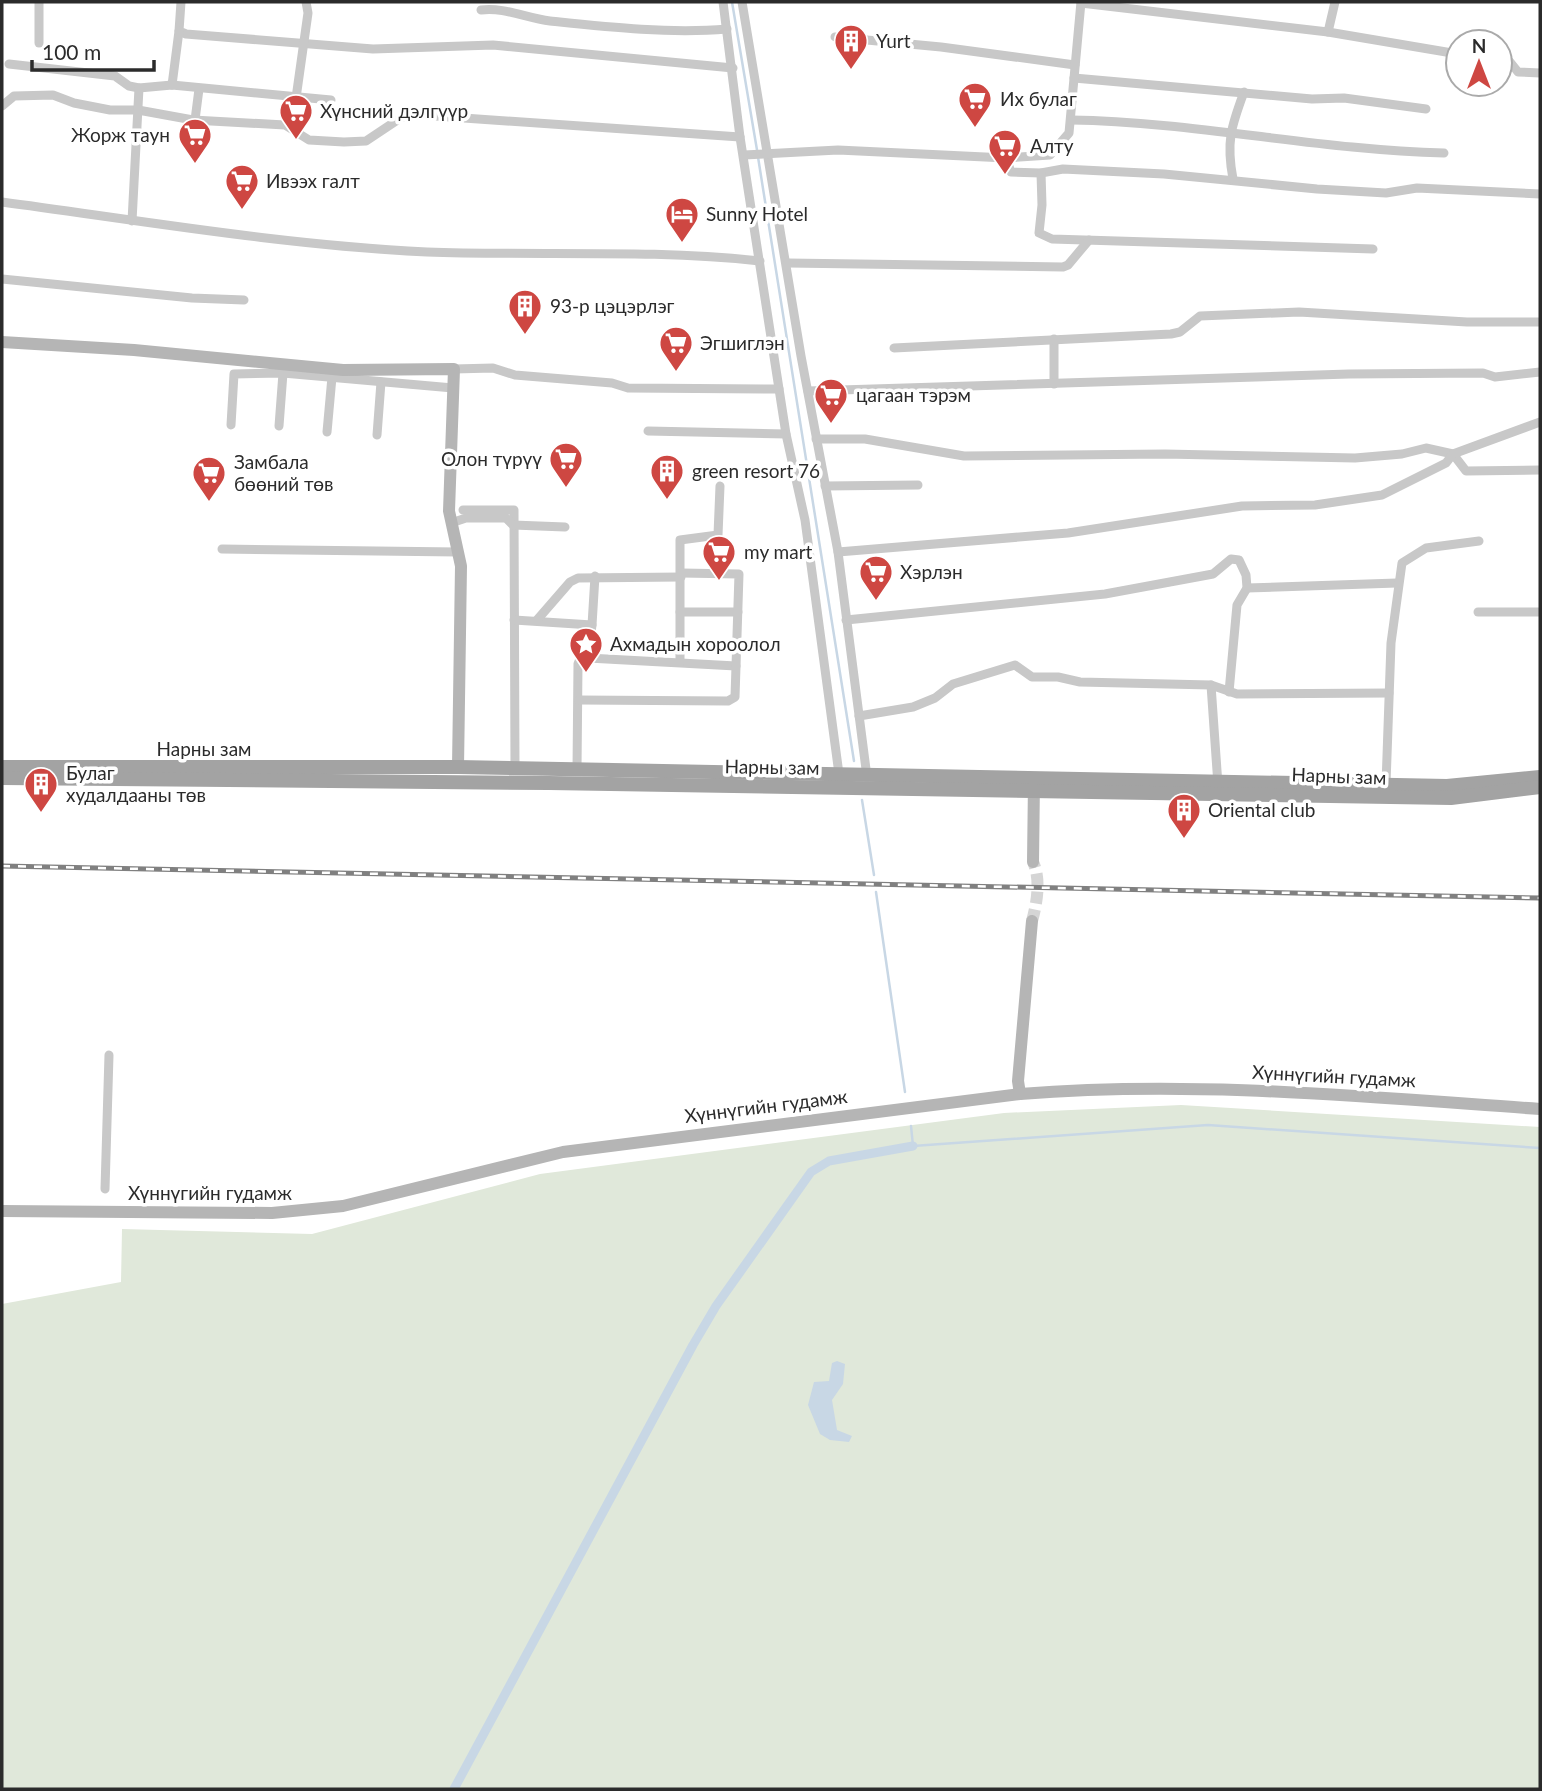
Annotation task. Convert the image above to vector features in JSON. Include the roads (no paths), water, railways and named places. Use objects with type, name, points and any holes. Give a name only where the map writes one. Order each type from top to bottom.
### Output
[{"type":"main road","points":[[2,342],[134,350],[343,370],[454,369],[449,511],[454,522],[458,552],[458,767]]},
{"type":"main road","name":"Нарны зам","points":[[2,767],[458,767],[839,774],[867,781]]},
{"type":"main road","name":"Нарны зам","points":[[1218,787],[1386,784],[1447,786],[1540,777]]},
{"type":"main road","name":"Нарны зам","points":[[2,778],[867,781],[1218,787],[1451,798],[1540,787]]},
{"type":"main road","points":[[1034,784],[1034,863]]},
{"type":"main road","points":[[1020,1094],[1018,1081],[1032,921]]},
{"type":"main road","name":"Хүннүгийн гудамж","points":[[2,1211],[272,1213],[315,1210],[563,1152],[1020,1094],[1115,1088],[1216,1089],[1540,1109]]},
{"type":"street","points":[[39,2],[39,43]]},
{"type":"street","points":[[172,85],[181,2]]},
{"type":"street","points":[[296,98],[308,13],[306,2]]},
{"type":"street","points":[[723,2],[740,137],[748,155],[760,261],[786,434],[805,520],[839,774]]},
{"type":"street","points":[[742,2],[766,153],[788,263],[816,439],[838,552],[867,781]]},
{"type":"street","points":[[1051,169],[1050,156],[1069,133],[1081,2],[1328,32],[1444,52]]},
{"type":"street","points":[[1328,32],[1335,2]]},
{"type":"street","points":[[481,10],[500,10],[551,21],[700,31],[727,29]]},
{"type":"street","points":[[179,31],[302,44],[373,48],[493,45],[733,68]]},
{"type":"street","points":[[835,37],[941,47],[1075,65]]},
{"type":"street","points":[[9,64],[115,75],[129,86],[139,88],[172,85],[331,100]]},
{"type":"street","points":[[1514,67],[1518,72],[1540,73]]},
{"type":"street","points":[[1074,78],[1312,99],[1344,98],[1426,109]]},
{"type":"street","points":[[132,221],[139,88]]},
{"type":"street","points":[[195,120],[199,89]]},
{"type":"street","points":[[1233,180],[1228,150],[1229,133],[1244,92]]},
{"type":"street","points":[[2,106],[14,96],[53,95],[74,103],[110,110],[138,110],[195,120],[285,125],[309,140],[332,141],[366,141],[402,117],[421,115],[740,137]]},
{"type":"street","points":[[1071,120],[1156,124],[1352,148],[1444,153]]},
{"type":"street","points":[[748,155],[838,150],[1006,159],[1050,156]]},
{"type":"street","points":[[1006,159],[1011,172],[1041,173],[1051,169],[1386,193],[1417,188],[1540,194]]},
{"type":"street","points":[[1041,173],[1039,233],[1052,239],[1373,249]]},
{"type":"street","points":[[2,202],[195,232],[428,252],[708,256],[760,261]]},
{"type":"street","points":[[788,263],[1063,267],[1068,265],[1089,240]]},
{"type":"street","points":[[2,279],[244,300]]},
{"type":"street","points":[[894,348],[1180,332],[1200,316],[1300,313],[1467,322],[1540,321]]},
{"type":"street","points":[[1054,340],[1054,384]]},
{"type":"street","points":[[454,369],[493,368],[515,375],[612,383],[628,388],[779,388]]},
{"type":"street","points":[[808,391],[1349,374],[1483,373],[1495,377],[1540,372]]},
{"type":"street","points":[[231,425],[234,374],[283,373],[453,388]]},
{"type":"street","points":[[279,426],[283,373]]},
{"type":"street","points":[[327,432],[332,377]]},
{"type":"street","points":[[377,435],[381,382]]},
{"type":"street","points":[[838,552],[1068,533],[1242,506],[1315,505],[1382,495],[1446,463],[1453,454],[1540,422]]},
{"type":"street","points":[[648,431],[786,434]]},
{"type":"street","points":[[816,439],[865,439],[964,456],[1165,454],[1355,458],[1402,454],[1426,448],[1453,454],[1466,471],[1540,470]]},
{"type":"street","points":[[825,486],[918,485]]},
{"type":"street","points":[[680,662],[680,540],[718,535],[720,486]]},
{"type":"street","points":[[463,510],[514,510],[515,768]]},
{"type":"street","points":[[454,522],[466,518],[506,518],[513,525],[565,527]]},
{"type":"street","points":[[1386,784],[1389,693],[1397,583],[1402,563],[1426,548],[1479,541]]},
{"type":"street","points":[[222,549],[458,552]]},
{"type":"street","points":[[846,620],[1105,594],[1213,574],[1231,559],[1239,560],[1247,589],[1237,606],[1229,692]]},
{"type":"street","points":[[537,620],[570,582],[595,576],[739,574],[735,697],[728,701],[579,700]]},
{"type":"street","points":[[589,658],[595,576]]},
{"type":"street","points":[[1247,589],[1397,583]]},
{"type":"street","points":[[680,612],[738,612]]},
{"type":"street","points":[[1478,612],[1540,612]]},
{"type":"street","points":[[514,620],[592,625]]},
{"type":"street","points":[[578,769],[580,659],[736,666]]},
{"type":"street","points":[[859,716],[913,707],[935,698],[953,684],[1014,665],[1032,677],[1059,677],[1080,682],[1211,685],[1229,692],[1389,693]]},
{"type":"street","points":[[1211,685],[1218,787]]},
{"type":"street","points":[[105,1189],[109,1055]]},
{"type":"water","points":[[837,1361],[845,1364],[843,1384],[832,1400],[837,1430],[852,1436],[849,1442],[830,1440],[820,1434],[808,1405],[814,1382],[829,1381],[832,1363]]},
{"type":"waterway","points":[[732,2],[757,150]]},
{"type":"waterway","points":[[758,157],[854,761]]},
{"type":"waterway","points":[[862,800],[874,875]]},
{"type":"waterway","points":[[876,892],[905,1092]]},
{"type":"waterway","points":[[911,1126],[913,1146],[1208,1125],[1540,1148]]},
{"type":"waterway","points":[[454,1789],[693,1345],[716,1306],[811,1172],[829,1161],[913,1146]]},
{"type":"tunnel","points":[[1032,921],[1038,883],[1033,862]]},
{"type":"railway","points":[[2,866],[1540,898]]},
{"type":"place","name":"Yurt","points":[[851,71]]},
{"type":"place","name":"Их булаг","points":[[975,129]]},
{"type":"place","name":"Хүнсний дэлгүүр","points":[[296,141]]},
{"type":"place","name":"Жорж таун","points":[[195,165]]},
{"type":"place","name":"Алту","points":[[1005,176]]},
{"type":"place","name":"Ивээх галт","points":[[242,211]]},
{"type":"place","name":"Sunny Hotel","points":[[682,244]]},
{"type":"place","name":"93-р цэцэрлэг","points":[[525,336]]},
{"type":"place","name":"Эгшиглэн","points":[[676,373]]},
{"type":"place","name":"цагаан тэрэм","points":[[831,425]]},
{"type":"place","name":"Олон түрүү","points":[[566,489]]},
{"type":"place","name":"green resort 76","points":[[667,501]]},
{"type":"place","name":"Замбала бөөний төв","points":[[209,503]]},
{"type":"place","name":"my mart","points":[[719,582]]},
{"type":"place","name":"Хэрлэн","points":[[876,602]]},
{"type":"place","name":"Ахмадын хороолол","points":[[586,674]]},
{"type":"place","name":"Булаг худалдааны төв","points":[[41,814]]},
{"type":"place","name":"Oriental club","points":[[1184,840]]}]
